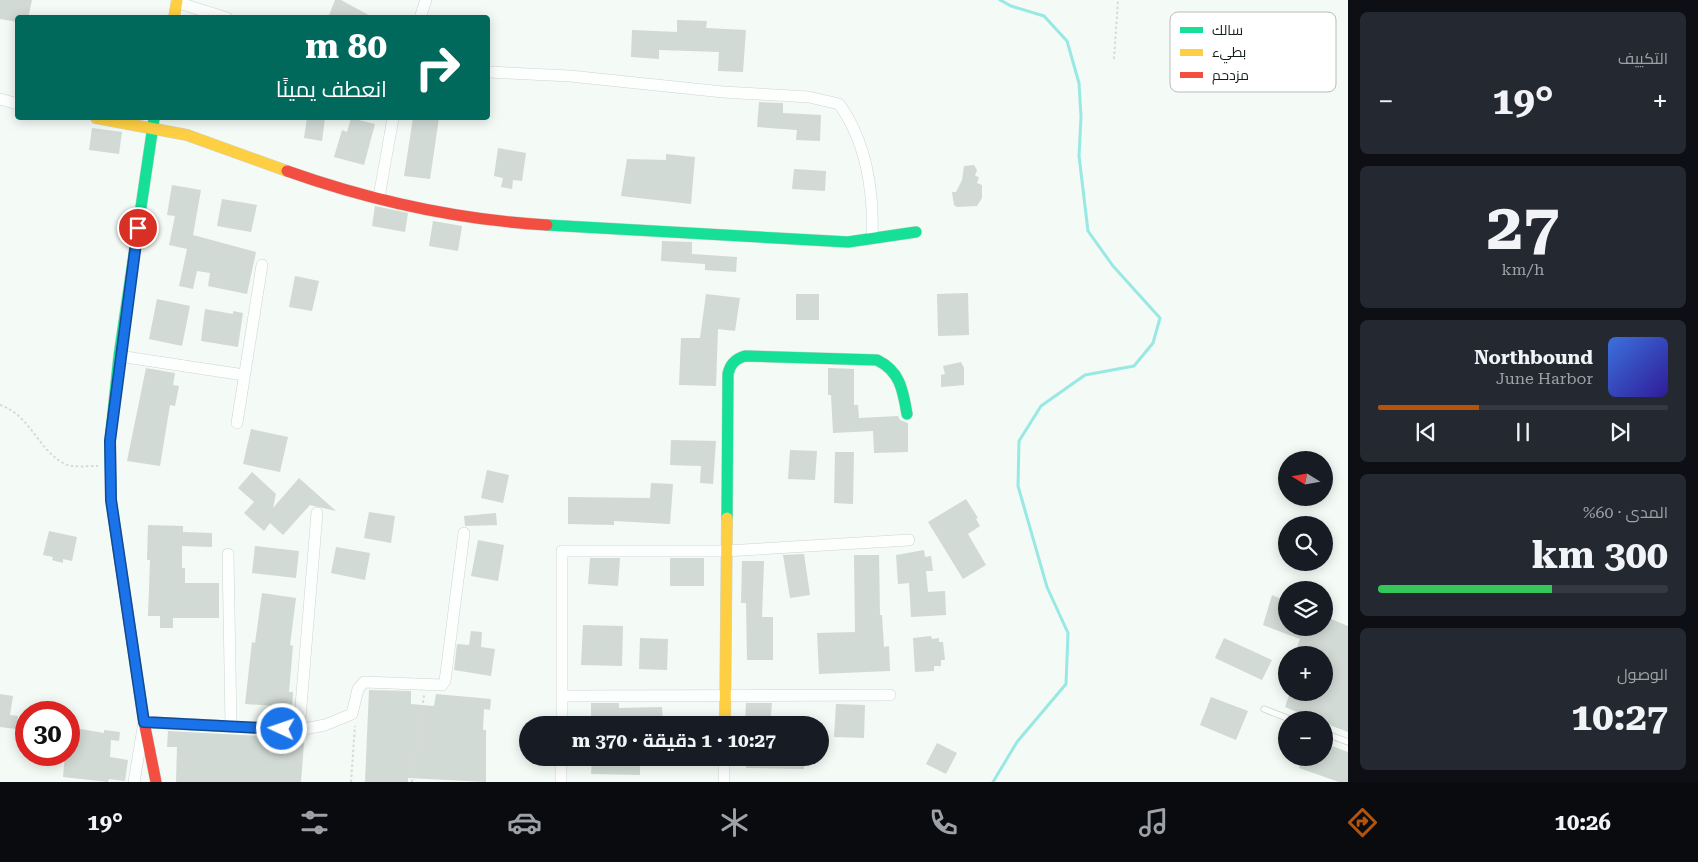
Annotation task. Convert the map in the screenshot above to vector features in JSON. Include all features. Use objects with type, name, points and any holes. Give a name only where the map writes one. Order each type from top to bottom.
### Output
[{"type":"street","points":[[421,15],[426,0]]},
{"type":"street","points":[[175,15],[177,1],[218,15]]},
{"type":"street","points":[[490,72],[570,76],[723,92],[809,97],[839,104],[852,121],[863,156],[873,208],[872,237]]},
{"type":"street","points":[[0,99],[15,103]]},
{"type":"street","points":[[124,120],[153,122],[308,178],[379,197],[455,214],[534,224],[848,242],[916,232]]},
{"type":"street","points":[[379,197],[393,120]]},
{"type":"street","points":[[153,122],[119,356],[110,441],[110,466],[111,500],[144,722],[156,782]]},
{"type":"street","points":[[237,423],[262,264]]},
{"type":"street","points":[[119,356],[244,374]]},
{"type":"street","points":[[725,716],[728,374],[730,364],[735,359],[745,356],[877,360],[889,365],[901,381],[907,414]]},
{"type":"street","points":[[299,730],[317,513]]},
{"type":"street","points":[[144,722],[299,730],[325,726],[352,714],[358,689],[364,682],[437,687],[445,681],[464,533]]},
{"type":"street","points":[[562,716],[562,551],[726,551],[909,540]]},
{"type":"street","points":[[228,554],[231,726]]},
{"type":"street","points":[[562,696],[890,695]]},
{"type":"street","points":[[134,782],[144,722]]},
{"type":"street","points":[[561,766],[561,782]]},
{"type":"street","points":[[724,766],[724,782]]},
{"type":"lane","points":[[1264,709],[1278,714]]},
{"type":"lane","points":[[1333,736],[1348,742]]},
{"type":"path","points":[[1114,59],[1118,0]]},
{"type":"path","points":[[0,404],[19,416],[52,454],[64,464],[110,466]]},
{"type":"path","points":[[412,782],[425,685]]},
{"type":"path","points":[[351,782],[356,721],[352,714]]},
{"type":"building","points":[[0,0],[32,0],[29,15],[15,15],[15,22],[0,19]]},
{"type":"building","points":[[335,0],[341,0],[368,15],[329,15]]},
{"type":"building","points":[[677,20],[707,21],[706,28],[746,30],[743,72],[718,71],[719,52],[659,50],[659,59],[631,57],[632,30],[677,32]]},
{"type":"building","points":[[759,102],[783,103],[783,113],[821,115],[820,141],[796,140],[797,130],[757,127]]},
{"type":"building","points":[[307,120],[325,120],[322,141],[304,138]]},
{"type":"building","points":[[350,120],[375,124],[364,165],[334,157],[342,130],[347,132]]},
{"type":"building","points":[[413,120],[439,120],[430,179],[404,176]]},
{"type":"building","points":[[92,128],[122,132],[119,154],[89,150]]},
{"type":"building","points":[[498,148],[526,153],[522,181],[513,180],[512,189],[501,187],[503,178],[494,176]]},
{"type":"building","points":[[666,154],[695,157],[691,204],[621,196],[627,159],[666,160]]},
{"type":"building","points":[[974,165],[977,170],[975,176],[979,177],[977,183],[982,185],[982,198],[977,206],[957,207],[954,205],[952,192],[956,192],[962,180],[964,166]]},
{"type":"building","points":[[794,169],[826,171],[825,191],[792,189]]},
{"type":"building","points":[[172,185],[201,190],[193,235],[256,252],[247,294],[208,286],[210,273],[197,271],[193,289],[179,286],[187,249],[169,245],[175,216],[167,215]]},
{"type":"building","points":[[222,199],[257,205],[251,232],[217,226]]},
{"type":"building","points":[[375,206],[408,213],[405,232],[372,226]]},
{"type":"building","points":[[433,221],[462,226],[458,251],[429,246]]},
{"type":"building","points":[[662,241],[692,242],[692,254],[737,257],[736,272],[705,270],[705,264],[661,261]]},
{"type":"building","points":[[295,276],[319,281],[312,311],[289,307]]},
{"type":"building","points":[[968,293],[969,335],[938,336],[937,294]]},
{"type":"building","points":[[706,294],[740,298],[735,331],[718,329],[716,386],[679,385],[681,338],[700,338]]},
{"type":"building","points":[[796,294],[819,294],[819,320],[796,320]]},
{"type":"building","points":[[157,299],[190,306],[182,346],[149,339]]},
{"type":"building","points":[[205,309],[233,314],[233,311],[243,313],[238,347],[201,341]]},
{"type":"building","points":[[961,362],[964,368],[964,385],[941,387],[941,375],[945,374],[943,366]]},
{"type":"building","points":[[146,368],[175,373],[173,385],[179,386],[175,406],[170,405],[160,466],[127,461]]},
{"type":"building","points":[[828,368],[854,369],[854,405],[858,405],[859,418],[898,416],[900,420],[908,423],[908,452],[874,453],[873,431],[833,433],[831,395],[828,395]]},
{"type":"building","points":[[251,429],[288,437],[280,472],[243,464]]},
{"type":"building","points":[[671,440],[716,441],[713,484],[700,483],[701,466],[670,465]]},
{"type":"building","points":[[790,450],[817,451],[815,480],[788,479]]},
{"type":"building","points":[[835,452],[854,452],[853,504],[834,503]]},
{"type":"building","points":[[487,470],[509,475],[503,503],[481,498]]},
{"type":"building","points":[[252,472],[276,494],[273,508],[299,478],[336,511],[310,505],[283,535],[270,523],[264,531],[244,513],[254,502],[238,488]]},
{"type":"building","points":[[651,483],[673,484],[670,524],[614,521],[614,525],[568,524],[568,497],[650,498]]},
{"type":"building","points":[[966,499],[978,518],[976,519],[980,526],[968,534],[986,565],[963,579],[928,522]]},
{"type":"building","points":[[369,512],[395,516],[391,543],[364,538]]},
{"type":"building","points":[[496,513],[497,525],[465,526],[464,516]]},
{"type":"building","points":[[148,525],[183,526],[183,532],[212,533],[212,547],[182,546],[182,568],[185,568],[185,583],[219,583],[219,618],[173,618],[173,628],[160,628],[160,616],[148,616],[150,560],[147,560]]},
{"type":"building","points":[[49,531],[77,537],[72,561],[63,559],[63,563],[52,560],[53,557],[43,555]]},
{"type":"building","points":[[478,540],[504,545],[498,581],[471,576]]},
{"type":"building","points":[[255,546],[299,551],[296,578],[252,573]]},
{"type":"building","points":[[336,547],[370,553],[365,580],[331,573]]},
{"type":"building","points":[[924,550],[925,557],[931,556],[933,571],[926,571],[928,592],[945,591],[946,615],[911,617],[909,583],[898,584],[896,555]]},
{"type":"building","points":[[804,554],[810,595],[790,598],[783,555]]},
{"type":"building","points":[[854,555],[879,555],[880,615],[882,615],[884,647],[889,646],[890,671],[819,674],[817,633],[855,632]]},
{"type":"building","points":[[590,558],[620,558],[618,586],[588,584]]},
{"type":"building","points":[[670,558],[704,558],[704,586],[670,586]]},
{"type":"building","points":[[742,561],[764,561],[762,617],[773,617],[773,660],[747,660],[746,603],[741,603]]},
{"type":"building","points":[[262,593],[296,598],[290,645],[293,646],[289,692],[293,692],[292,707],[245,704],[252,642],[255,643]]},
{"type":"building","points":[[1272,595],[1278,598],[1278,631],[1263,625]]},
{"type":"building","points":[[1333,620],[1348,626],[1348,732],[1333,726],[1333,711],[1295,711],[1285,707],[1287,701],[1333,701],[1333,646],[1297,646],[1300,639],[1292,636],[1333,636]]},
{"type":"building","points":[[583,625],[623,626],[622,666],[581,665]]},
{"type":"building","points":[[471,631],[482,632],[481,647],[495,649],[491,676],[454,670],[457,644],[469,645]]},
{"type":"building","points":[[931,636],[932,639],[939,638],[939,642],[943,642],[945,660],[941,660],[941,666],[934,666],[934,671],[915,672],[913,638]]},
{"type":"building","points":[[640,638],[668,639],[667,670],[639,669]]},
{"type":"building","points":[[1224,638],[1272,660],[1262,680],[1215,658]]},
{"type":"building","points":[[369,690],[411,691],[411,704],[434,706],[436,694],[491,699],[490,710],[484,709],[483,730],[486,730],[486,782],[408,778],[408,782],[365,782]]},
{"type":"building","points":[[0,694],[13,696],[10,715],[15,716],[15,729],[0,727]]},
{"type":"building","points":[[1211,697],[1248,711],[1236,740],[1200,725]]},
{"type":"building","points":[[591,703],[619,703],[619,708],[662,707],[662,716],[591,716]]},
{"type":"building","points":[[746,703],[772,703],[771,716],[745,716]]},
{"type":"building","points":[[836,704],[865,705],[864,738],[834,737]]},
{"type":"building","points":[[80,729],[104,733],[104,730],[120,732],[119,741],[111,740],[110,757],[128,760],[125,781],[109,779],[108,782],[63,777],[64,766],[80,766]]},
{"type":"building","points":[[168,731],[281,737],[281,741],[304,743],[301,782],[176,782],[177,747],[167,747]]},
{"type":"building","points":[[937,743],[957,753],[946,774],[926,764]]},
{"type":"building","points":[[1333,746],[1348,752],[1348,782],[1339,782],[1299,768],[1300,766],[1333,766]]},
{"type":"building","points":[[592,766],[640,766],[640,775],[591,774]]},
{"type":"building","points":[[746,766],[804,766],[804,769],[746,768]]},
{"type":"waterway","points":[[993,782],[1017,742],[1066,684],[1068,633],[1047,587],[1018,486],[1019,441],[1041,406],[1085,375],[1134,366],[1153,343],[1160,318],[1113,266],[1088,231],[1079,156],[1081,117],[1079,83],[1067,41],[1044,16],[1011,6],[1000,0]]},
{"type":"traffic: fast","points":[[118,548],[111,500],[110,441],[119,356],[154,120]]},
{"type":"traffic: fast","points":[[547,225],[848,242],[916,232]]},
{"type":"traffic: fast","points":[[727,518],[728,374],[730,367],[738,359],[745,356],[877,360],[885,364],[896,376],[902,389],[907,414]]},
{"type":"traffic: slow","points":[[174,15],[177,0]]},
{"type":"traffic: slow","points":[[107,120],[187,135],[287,171]]},
{"type":"traffic: slow","points":[[725,716],[727,518]]},
{"type":"traffic: jam","points":[[287,171],[350,191],[415,207],[481,219],[547,225]]},
{"type":"traffic: jam","points":[[118,548],[144,722],[156,782]]},
{"type":"route","points":[[138,228],[119,356],[110,441],[111,500],[144,722],[282,729]]}]
